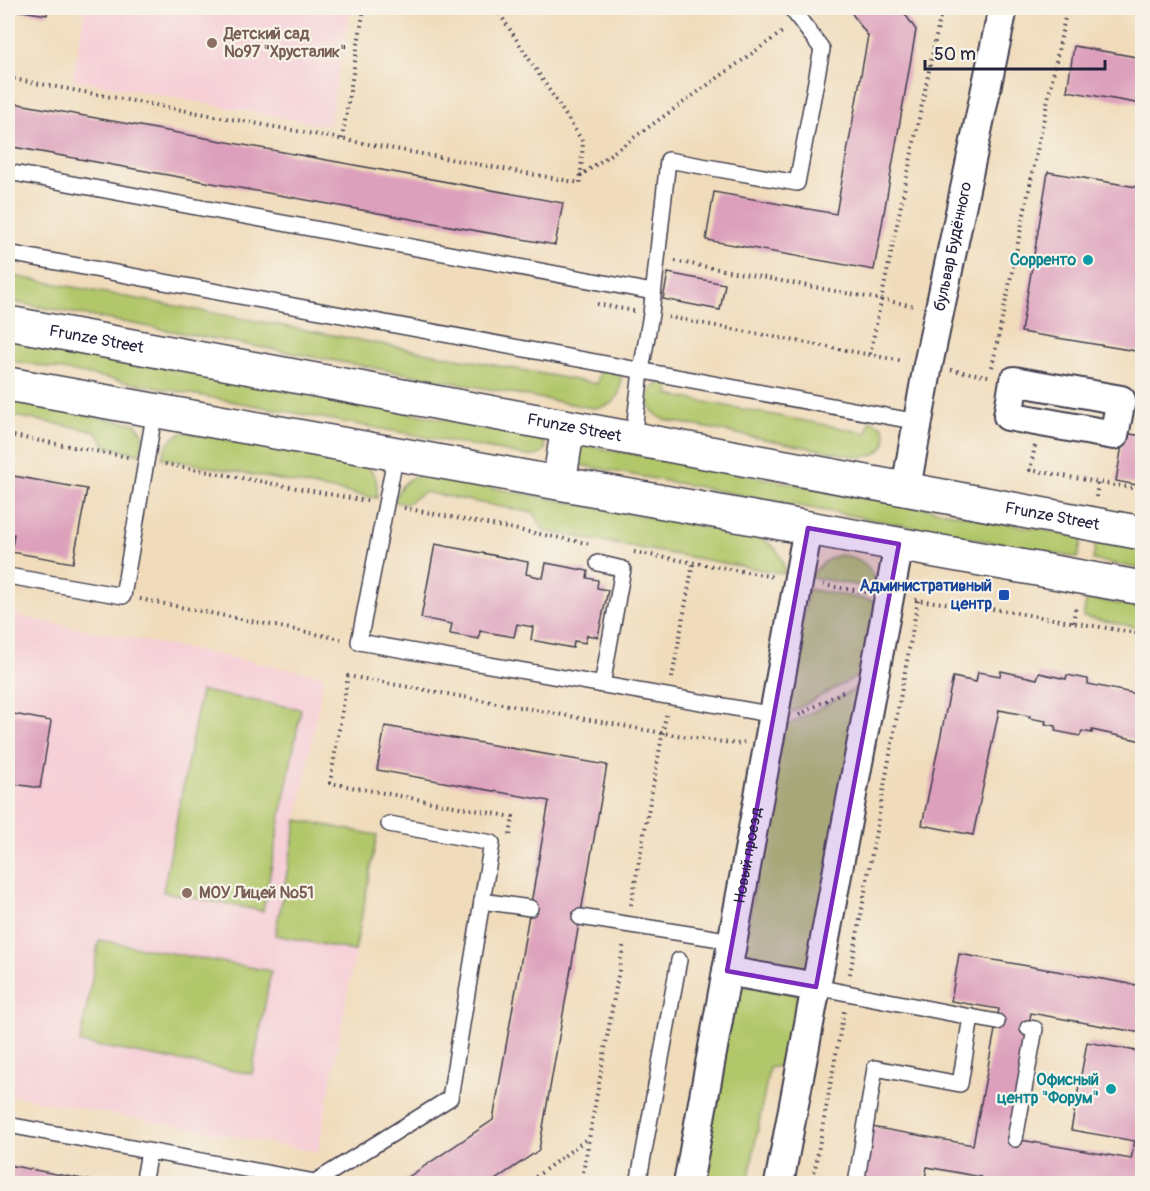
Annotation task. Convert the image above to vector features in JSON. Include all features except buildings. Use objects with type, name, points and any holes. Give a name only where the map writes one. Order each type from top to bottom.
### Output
[{"type":"main road","name":"Frunze Street","points":[[8,323],[1143,532]]},
{"type":"main road","points":[[8,384],[1143,588]]},
{"type":"main road","points":[[559,483],[568,427]]},
{"type":"street","name":"бульвар Будённого","points":[[906,488],[939,311],[1003,8]]},
{"type":"street","name":"Новый проезд","points":[[688,1184],[732,941],[783,717],[799,581],[808,528]]},
{"type":"street","points":[[779,1184],[899,544]]},
{"type":"street","points":[[727,971],[816,987]]},
{"type":"lane","points":[[633,439],[668,160],[797,183],[822,49],[795,14]]},
{"type":"lane","points":[[8,172],[653,292]]},
{"type":"lane","points":[[8,253],[918,423]]},
{"type":"lane","points":[[8,576],[123,596],[155,410]]},
{"type":"lane","points":[[396,453],[359,642],[783,717]]},
{"type":"lane","points":[[598,563],[623,569],[602,685]]},
{"type":"lane","points":[[8,1125],[315,1182],[450,1098],[492,843],[389,824]]},
{"type":"lane","points":[[482,901],[530,908]]},
{"type":"lane","points":[[580,916],[732,941]]},
{"type":"lane","points":[[638,1184],[679,960]]},
{"type":"lane","points":[[816,987],[997,1022]]},
{"type":"lane","points":[[856,1184],[875,1068],[960,1084],[971,1017]]},
{"type":"lane","points":[[1015,1139],[1035,1029],[1028,1028]]},
{"type":"lane","points":[[143,1184],[149,1152]]},
{"type":"path","points":[[342,139],[364,8]]},
{"type":"path","points":[[8,78],[579,183],[583,142],[496,8]]},
{"type":"path","points":[[870,354],[942,8]]},
{"type":"path","points":[[990,377],[1067,8]]},
{"type":"path","points":[[580,176],[795,14]]},
{"type":"path","points":[[666,259],[939,311]]},
{"type":"path","points":[[1039,422],[1030,470],[1098,482]]},
{"type":"path","points":[[8,435],[602,546]]},
{"type":"path","points":[[625,551],[799,581],[918,600],[981,607],[1143,634]]},
{"type":"path","points":[[581,1184],[693,564]]},
{"type":"path","points":[[812,1184],[918,600]]},
{"type":"path","points":[[141,601],[359,642]]},
{"type":"path","points":[[783,717],[908,658]]},
{"type":"path","points":[[509,839],[513,817],[330,783],[348,676],[662,734],[737,744],[746,741]]},
{"type":"path","points":[[526,1184],[589,1137]]},
{"type":"highlighted area","points":[[808,528],[899,544],[816,987],[727,971]]},
{"type":"shaded area","name":"Детский сад №97 \"Хрусталик\"","points":[[85,8],[350,8],[329,126],[73,79]]},
{"type":"shaded area","name":"МОУ Лицей №51","points":[[8,614],[324,676],[297,820],[377,835],[318,1152],[8,1095]]},
{"type":"green space","points":[[8,275],[597,384],[601,367],[621,377],[620,391],[611,403],[593,408],[8,301]]},
{"type":"green space","points":[[8,339],[535,436],[543,441],[546,447],[539,455],[528,456],[8,360]]},
{"type":"green space","points":[[664,381],[671,381],[669,395],[867,433],[870,420],[885,430],[885,443],[876,453],[857,457],[665,420],[653,411],[648,400],[652,390]]},
{"type":"green space","points":[[8,400],[136,424],[143,434],[142,454],[107,447],[95,431],[8,415]]},
{"type":"green space","points":[[185,432],[361,464],[370,470],[375,478],[377,498],[162,458],[170,442]]},
{"type":"green space","points":[[584,445],[1082,537],[1078,558],[580,465],[575,462],[578,447]]},
{"type":"green space","points":[[422,475],[753,536],[776,549],[782,560],[785,574],[544,531],[534,513],[424,492],[406,504],[394,502],[404,484]]},
{"type":"green space","points":[[1096,540],[1142,549],[1142,569],[1093,560]]},
{"type":"green space","points":[[840,555],[854,558],[865,564],[873,575],[877,589],[810,577],[823,563]]},
{"type":"green space","points":[[808,589],[875,601],[863,673],[786,715]]},
{"type":"green space","points":[[1087,598],[1142,608],[1142,628],[1083,617]]},
{"type":"green space","points":[[861,686],[810,962],[798,970],[747,961],[742,956],[784,727]]},
{"type":"green space","points":[[201,691],[301,709],[263,911],[163,892]]},
{"type":"green space","points":[[297,820],[377,835],[355,951],[275,935]]},
{"type":"green space","points":[[99,940],[271,971],[252,1074],[80,1043]]},
{"type":"green space","points":[[737,986],[790,990],[801,999],[791,1063],[769,1068],[748,1183],[697,1184]]},
{"type":"place","name":"Детский сад №97 \"Хрусталик\"","points":[[212,43]]},
{"type":"place","name":"Сорренто","points":[[1088,260]]},
{"type":"place","name":"Административный центр","points":[[1004,595]]},
{"type":"place","name":"МОУ Лицей №51","points":[[187,893]]},
{"type":"place","name":"Офисный центр \"Форум\"","points":[[1111,1089]]}]
